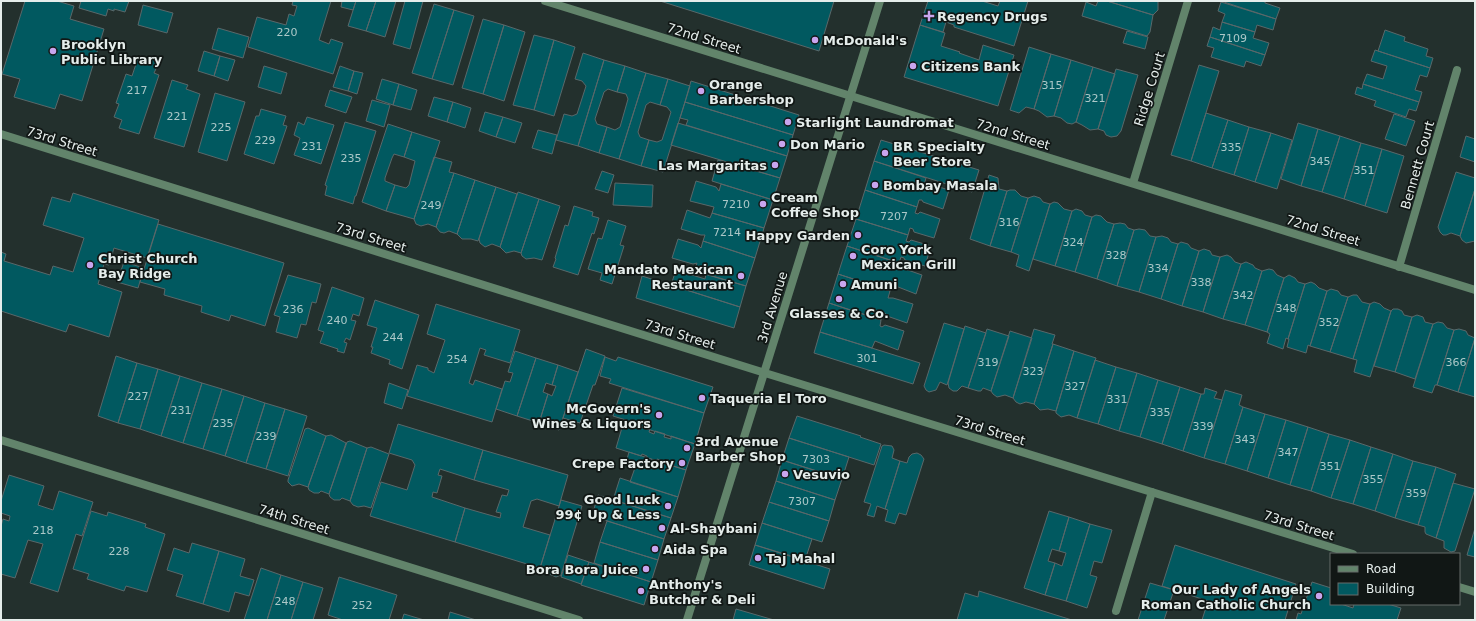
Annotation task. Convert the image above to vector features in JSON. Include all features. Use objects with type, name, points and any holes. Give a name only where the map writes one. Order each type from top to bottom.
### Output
[{"type":"street","name":"72nd Street","points":[[545,1],[1475,290]]},
{"type":"street","name":"3rd Avenue","points":[[687,620],[880,1]]},
{"type":"street","name":"Ridge Court","points":[[1133,183],[1188,1]]},
{"type":"street","name":"Bennett Court","points":[[1399,267],[1457,70]]},
{"type":"street","name":"73rd Street","points":[[1,134],[1350,553]]},
{"type":"street","name":"74th Street","points":[[1,440],[579,620]]},
{"type":"street","points":[[1116,611],[1152,492]]},
{"type":"street","points":[[1460,587],[1475,592]]},
{"type":"building","name":"Brooklyn Public Library","points":[[25,1],[57,1],[74,6],[70,19],[104,29],[82,101],[60,94],[55,109],[14,97],[20,79],[2,74]]},
{"type":"building","points":[[81,1],[129,1],[125,12],[108,9],[106,16],[79,8]]},
{"type":"building","points":[[293,1],[331,1],[319,40],[329,44],[331,39],[343,43],[333,74],[248,47],[257,17],[286,25],[289,14],[294,16],[297,6],[292,5]]},
{"type":"building","points":[[342,1],[356,1],[353,10],[341,7]]},
{"type":"building","points":[[356,1],[376,1],[366,31],[348,26]]},
{"type":"building","points":[[376,1],[396,1],[385,37],[366,31]]},
{"type":"building","points":[[405,1],[423,1],[410,49],[393,44]]},
{"type":"building","points":[[660,1],[834,1],[819,51]]},
{"type":"building","points":[[928,1],[982,1],[998,6],[1000,1],[1028,1],[1014,46],[954,27],[954,25],[946,22],[943,32],[920,25]]},
{"type":"building","points":[[1098,1],[1107,1],[1153,15],[1150,32],[1147,36],[1082,16],[1086,2],[1096,6]]},
{"type":"building","points":[[1107,1],[1158,1],[1158,10],[1153,15]]},
{"type":"building","points":[[1221,1],[1265,1],[1265,3],[1280,8],[1276,19]]},
{"type":"building","points":[[1221,2],[1276,19],[1273,30],[1257,25],[1255,32],[1222,22],[1225,14],[1218,11]]},
{"type":"building","points":[[434,4],[454,10],[432,79],[412,73]]},
{"type":"building","points":[[143,5],[173,13],[167,33],[138,25]]},
{"type":"building","points":[[454,10],[474,16],[453,85],[432,79]]},
{"type":"building","points":[[483,19],[504,25],[483,94],[462,88]]},
{"type":"building","points":[[1222,22],[1255,32],[1253,38],[1269,43],[1265,55],[1210,37],[1213,27],[1220,30]]},
{"type":"building","points":[[504,25],[525,32],[504,101],[483,94]]},
{"type":"building","points":[[920,25],[945,33],[941,46],[979,60],[983,45],[1014,55],[998,106],[904,77]]},
{"type":"building","points":[[218,28],[249,37],[243,58],[212,49]]},
{"type":"building","points":[[1385,30],[1405,37],[1404,41],[1428,49],[1426,56],[1433,58],[1430,68],[1378,51]]},
{"type":"building","points":[[1127,31],[1148,37],[1145,49],[1123,43]]},
{"type":"building","points":[[534,35],[554,40],[534,110],[513,105]]},
{"type":"building","points":[[1210,37],[1265,55],[1261,66],[1246,61],[1244,67],[1211,57],[1214,48],[1207,46]]},
{"type":"building","points":[[554,40],[575,47],[554,116],[534,110]]},
{"type":"building","points":[[1029,47],[1051,54],[1034,109],[1026,107],[1019,113],[1010,110]]},
{"type":"building","points":[[1375,50],[1430,68],[1427,77],[1420,75],[1415,90],[1422,92],[1419,102],[1363,84],[1367,74],[1383,79],[1387,66],[1371,61]]},
{"type":"building","points":[[204,51],[220,56],[214,76],[198,71]]},
{"type":"building","points":[[583,53],[604,60],[578,146],[556,140],[564,114],[572,116],[577,114],[586,86],[582,81],[575,79]]},
{"type":"building","points":[[1051,54],[1071,60],[1054,116],[1047,117],[1034,109]]},
{"type":"building","points":[[220,56],[235,60],[228,81],[214,76]]},
{"type":"building","points":[[138,58],[150,62],[151,58],[160,60],[154,73],[159,75],[139,134],[119,128],[122,120],[114,117],[119,104],[116,103],[126,74],[132,76]]},
{"type":"building","points":[[604,60],[625,66],[617,92],[608,89],[604,92],[595,119],[597,124],[607,127],[599,153],[578,146]]},
{"type":"building","points":[[1071,60],[1093,67],[1076,122],[1072,124],[1054,116]]},
{"type":"building","points":[[1199,65],[1219,71],[1191,161],[1171,155]]},
{"type":"building","points":[[264,66],[287,73],[281,94],[258,87]]},
{"type":"building","points":[[340,66],[354,71],[348,91],[333,87]]},
{"type":"building","points":[[625,66],[646,73],[619,159],[599,153],[607,127],[615,130],[620,127],[628,99],[626,94],[617,92]]},
{"type":"building","points":[[1093,67],[1115,74],[1098,129],[1090,130],[1076,122]]},
{"type":"building","points":[[1116,69],[1138,75],[1121,131],[1117,136],[1111,137],[1106,135],[1104,131],[1098,129]]},
{"type":"building","points":[[354,71],[363,73],[357,94],[348,91]]},
{"type":"building","points":[[646,73],[668,79],[660,105],[650,102],[646,105],[638,132],[640,137],[649,140],[641,166],[619,159]]},
{"type":"building","points":[[382,79],[399,84],[393,105],[376,99]]},
{"type":"building","points":[[668,79],[690,86],[663,172],[641,166],[649,140],[657,142],[662,140],[671,112],[667,107],[660,105]]},
{"type":"building","points":[[172,80],[188,85],[186,89],[200,94],[184,147],[154,138]]},
{"type":"building","points":[[691,81],[799,115],[793,135],[685,102]]},
{"type":"building","points":[[399,84],[417,90],[411,110],[393,105]]},
{"type":"building","points":[[1363,84],[1419,102],[1416,111],[1409,109],[1406,117],[1374,106],[1376,101],[1355,94],[1357,87],[1362,89]]},
{"type":"building","points":[[330,90],[352,97],[346,113],[325,106]]},
{"type":"building","points":[[215,93],[245,102],[227,161],[198,152]]},
{"type":"building","points":[[434,97],[453,102],[447,122],[428,116]]},
{"type":"building","points":[[372,100],[390,105],[384,127],[366,121]]},
{"type":"building","points":[[453,102],[471,108],[465,128],[447,122]]},
{"type":"building","points":[[685,102],[793,135],[787,156],[686,125],[688,120],[680,118]]},
{"type":"building","points":[[261,109],[286,116],[283,125],[287,126],[274,164],[244,154],[256,116],[259,116]]},
{"type":"building","points":[[485,112],[503,117],[496,137],[479,131]]},
{"type":"building","points":[[1206,113],[1228,120],[1212,168],[1191,161]]},
{"type":"building","points":[[1394,114],[1415,121],[1406,146],[1385,139]]},
{"type":"building","points":[[307,117],[334,125],[321,164],[294,155],[300,138],[294,135],[298,122],[304,125]]},
{"type":"building","points":[[503,117],[522,123],[515,143],[496,137]]},
{"type":"building","points":[[1228,120],[1249,127],[1234,175],[1212,168]]},
{"type":"building","points":[[345,122],[376,131],[353,204],[325,195],[327,186],[325,185]]},
{"type":"building","points":[[678,123],[787,156],[780,178],[671,145]]},
{"type":"building","points":[[1298,123],[1318,129],[1301,186],[1281,179]]},
{"type":"building","points":[[388,124],[412,132],[404,157],[394,154],[385,178],[385,181],[395,185],[386,211],[362,202]]},
{"type":"building","points":[[1249,127],[1271,133],[1255,182],[1234,175]]},
{"type":"building","points":[[1318,129],[1340,136],[1322,192],[1301,186]]},
{"type":"building","points":[[538,130],[557,135],[552,154],[532,148]]},
{"type":"building","points":[[412,132],[440,141],[414,219],[386,211],[395,185],[406,188],[409,185],[415,161],[404,157]]},
{"type":"building","points":[[1271,133],[1292,140],[1277,189],[1255,182]]},
{"type":"building","points":[[1340,136],[1361,143],[1344,199],[1322,192]]},
{"type":"building","points":[[1466,136],[1475,139],[1475,162],[1460,157]]},
{"type":"building","points":[[881,140],[979,170],[972,192],[874,161]]},
{"type":"building","points":[[1361,143],[1382,149],[1365,206],[1344,199]]},
{"type":"building","points":[[1382,149],[1404,156],[1387,213],[1365,206]]},
{"type":"building","points":[[434,157],[452,162],[449,172],[454,173],[436,227],[428,224],[421,226],[416,224],[414,219]]},
{"type":"building","points":[[718,160],[780,178],[773,200],[712,181]]},
{"type":"building","points":[[874,161],[926,178],[924,185],[926,186],[929,184],[949,190],[943,209],[923,202],[922,200],[919,200],[917,207],[865,190]]},
{"type":"building","points":[[602,171],[614,175],[608,193],[595,189]]},
{"type":"building","points":[[1456,172],[1475,178],[1475,189],[1460,236],[1451,233],[1443,235],[1438,227]]},
{"type":"building","points":[[454,173],[475,180],[457,234],[449,231],[444,233],[440,232],[436,227]]},
{"type":"building","points":[[989,175],[998,178],[999,189],[1007,191],[990,246],[970,239]]},
{"type":"building","points":[[475,180],[496,187],[478,241],[462,239],[457,234]]},
{"type":"building","points":[[696,181],[716,187],[719,191],[721,184],[773,200],[764,228],[712,213],[714,207],[690,201]]},
{"type":"building","points":[[615,183],[653,185],[652,207],[613,205]]},
{"type":"building","points":[[496,187],[517,194],[500,247],[492,244],[485,247],[480,243],[479,239]]},
{"type":"building","points":[[1475,189],[1475,241],[1466,243],[1460,236]]},
{"type":"building","points":[[865,190],[917,207],[915,213],[918,214],[920,212],[940,219],[934,238],[914,232],[913,229],[910,228],[908,235],[856,219]]},
{"type":"building","points":[[1015,190],[1021,196],[1028,198],[1011,252],[990,246],[1007,191]]},
{"type":"building","points":[[518,192],[539,199],[521,253],[514,251],[506,253],[500,247]]},
{"type":"building","name":"Christ Church Bay Ridge","points":[[73,193],[159,220],[147,258],[114,248],[109,265],[104,264],[98,284],[122,292],[109,337],[69,324],[66,332],[1,311],[1,252],[6,254],[4,261],[50,275],[53,266],[73,272],[84,238],[43,225],[52,197],[70,202]]},
{"type":"building","points":[[1034,196],[1040,198],[1043,202],[1050,204],[1029,271],[1016,266],[1019,255],[1011,252],[1028,198]]},
{"type":"building","points":[[539,199],[560,206],[542,260],[534,258],[526,259],[521,253]]},
{"type":"building","points":[[1054,202],[1058,203],[1064,209],[1072,211],[1055,266],[1033,259],[1050,204]]},
{"type":"building","points":[[574,206],[593,212],[592,216],[599,218],[594,234],[592,233],[578,275],[553,267],[565,225],[568,226]]},
{"type":"building","points":[[1076,209],[1082,211],[1085,215],[1092,217],[1075,272],[1055,266],[1072,211]]},
{"type":"building","points":[[687,210],[710,218],[712,213],[764,228],[755,258],[703,241],[705,235],[681,229]]},
{"type":"building","points":[[1096,215],[1101,216],[1107,222],[1114,224],[1097,279],[1075,272],[1092,217]]},
{"type":"building","points":[[856,219],[908,235],[906,241],[909,242],[911,240],[931,246],[925,266],[905,260],[901,257],[899,263],[847,246]]},
{"type":"building","points":[[608,220],[626,226],[620,245],[624,246],[612,284],[600,280],[602,273],[588,269],[598,238],[602,239]]},
{"type":"building","points":[[158,224],[284,263],[265,326],[231,315],[229,321],[201,312],[202,306],[164,295],[165,289],[140,282]]},
{"type":"building","points":[[1114,224],[1125,224],[1128,228],[1134,230],[1117,286],[1097,279]]},
{"type":"building","points":[[1134,230],[1145,230],[1150,236],[1156,237],[1139,292],[1117,286]]},
{"type":"building","points":[[1162,236],[1168,238],[1171,242],[1178,244],[1161,299],[1139,292],[1156,237]]},
{"type":"building","points":[[678,239],[698,245],[701,248],[703,241],[755,258],[746,286],[694,271],[697,263],[693,264],[672,258]]},
{"type":"building","points":[[1181,242],[1188,244],[1191,248],[1199,251],[1182,306],[1161,299],[1178,244]]},
{"type":"building","points":[[847,246],[899,263],[898,269],[900,270],[902,268],[922,275],[916,294],[893,285],[890,291],[838,274]]},
{"type":"building","points":[[1204,249],[1210,251],[1212,255],[1220,257],[1203,312],[1182,306],[1199,251]]},
{"type":"building","points":[[1227,255],[1235,262],[1241,264],[1223,319],[1203,312],[1220,257]]},
{"type":"building","points":[[124,262],[144,268],[138,288],[117,282]]},
{"type":"building","points":[[1246,262],[1262,271],[1245,325],[1223,319],[1241,264]]},
{"type":"building","points":[[1269,269],[1273,270],[1277,275],[1284,278],[1267,332],[1245,325],[1262,271]]},
{"type":"building","points":[[676,270],[705,279],[706,274],[746,286],[740,307],[671,285]]},
{"type":"building","points":[[838,274],[890,291],[888,298],[913,304],[907,323],[887,316],[884,313],[881,320],[829,303]]},
{"type":"building","points":[[288,275],[321,284],[316,303],[312,302],[306,325],[301,324],[297,338],[276,332],[280,317],[274,315]]},
{"type":"building","points":[[1289,275],[1295,278],[1298,282],[1305,284],[1288,339],[1286,338],[1283,349],[1267,343],[1270,334],[1267,332],[1284,278]]},
{"type":"building","points":[[642,276],[740,307],[734,328],[636,298]]},
{"type":"building","points":[[1311,282],[1319,288],[1327,291],[1310,346],[1308,345],[1306,353],[1287,347],[1288,339],[1305,284]]},
{"type":"building","points":[[332,287],[364,298],[359,316],[353,314],[351,320],[356,321],[350,340],[346,338],[344,342],[347,343],[344,353],[337,351],[338,349],[320,343],[324,332],[318,330]]},
{"type":"building","points":[[1331,289],[1348,297],[1330,352],[1310,346],[1327,291]]},
{"type":"building","points":[[1357,295],[1362,302],[1370,304],[1353,359],[1330,352],[1348,297]]},
{"type":"building","points":[[375,300],[419,315],[402,369],[389,364],[390,360],[371,353],[373,347],[371,347],[377,328],[367,325]]},
{"type":"building","points":[[1374,302],[1391,311],[1370,377],[1354,372],[1357,360],[1353,359],[1370,304]]},
{"type":"building","points":[[829,303],[881,320],[880,326],[882,327],[885,325],[904,331],[898,350],[875,341],[872,348],[820,332]]},
{"type":"building","points":[[436,304],[520,330],[510,363],[484,355],[486,350],[480,348],[469,383],[473,385],[475,380],[502,389],[492,422],[407,396],[417,365],[428,368],[428,370],[434,373],[445,340],[427,334]]},
{"type":"building","points":[[1393,309],[1398,309],[1402,311],[1404,315],[1412,317],[1395,372],[1374,366],[1391,311]]},
{"type":"building","points":[[1417,315],[1423,317],[1425,322],[1433,324],[1415,379],[1395,372],[1412,317]]},
{"type":"building","points":[[1438,322],[1443,323],[1447,328],[1454,330],[1437,385],[1435,385],[1432,393],[1413,387],[1433,324]]},
{"type":"building","points":[[944,323],[964,329],[947,385],[940,382],[936,390],[929,392],[924,386]]},
{"type":"building","points":[[965,326],[986,333],[968,388],[962,386],[957,391],[953,391],[949,388],[948,383]]},
{"type":"building","points":[[987,329],[1009,336],[991,391],[983,388],[981,391],[978,391],[968,388]]},
{"type":"building","points":[[1034,329],[1055,335],[1034,404],[1026,402],[1020,404],[1013,398]]},
{"type":"building","points":[[1459,329],[1466,331],[1468,335],[1475,338],[1458,392],[1437,385],[1454,330]]},
{"type":"building","points":[[1010,331],[1032,338],[1013,398],[1005,395],[997,397],[991,391]]},
{"type":"building","points":[[820,332],[920,363],[913,384],[814,353]]},
{"type":"building","points":[[1475,338],[1475,397],[1458,392]]},
{"type":"building","points":[[1053,344],[1074,351],[1056,411],[1048,409],[1040,410],[1034,404]]},
{"type":"building","points":[[586,349],[605,356],[580,423],[563,418]]},
{"type":"building","points":[[515,351],[536,358],[517,416],[496,409],[505,381],[510,382],[513,373],[508,372]]},
{"type":"building","points":[[1074,351],[1096,358],[1077,418],[1069,415],[1061,417],[1056,413],[1056,411]]},
{"type":"building","points":[[116,356],[137,363],[118,423],[98,416]]},
{"type":"building","points":[[605,357],[616,361],[618,357],[713,387],[704,413],[609,383],[611,379],[600,376]]},
{"type":"building","points":[[536,358],[558,365],[552,385],[546,383],[543,392],[548,394],[539,423],[517,416]]},
{"type":"building","points":[[1095,360],[1116,367],[1098,424],[1077,418]]},
{"type":"building","points":[[137,363],[158,369],[140,429],[118,423]]},
{"type":"building","points":[[558,365],[578,372],[559,430],[539,423],[548,394],[552,396],[556,386],[552,385]]},
{"type":"building","points":[[1116,367],[1137,373],[1119,431],[1098,424]]},
{"type":"building","points":[[158,369],[180,376],[161,436],[140,429]]},
{"type":"building","points":[[1137,373],[1158,380],[1140,437],[1119,431]]},
{"type":"building","points":[[180,376],[202,383],[183,443],[161,436]]},
{"type":"building","points":[[1158,380],[1180,387],[1162,444],[1140,437]]},
{"type":"building","points":[[202,383],[222,389],[203,449],[183,443]]},
{"type":"building","points":[[389,383],[408,390],[402,409],[384,403]]},
{"type":"building","points":[[1180,387],[1201,394],[1183,451],[1162,444]]},
{"type":"building","name":"McGovern's Wines & Liquors","points":[[622,388],[704,413],[695,444],[625,422],[626,420],[613,416]]},
{"type":"building","points":[[1205,388],[1217,392],[1214,398],[1222,400],[1204,458],[1183,451],[1201,394],[1204,394]]},
{"type":"building","points":[[222,389],[244,396],[225,456],[203,449]]},
{"type":"building","points":[[1225,390],[1242,395],[1239,405],[1243,407],[1225,464],[1204,458]]},
{"type":"building","points":[[244,396],[265,403],[246,463],[225,456]]},
{"type":"building","points":[[265,403],[285,409],[266,469],[246,463]]},
{"type":"building","points":[[1243,407],[1265,414],[1247,471],[1225,464]]},
{"type":"building","points":[[285,409],[307,416],[288,476],[266,469]]},
{"type":"building","points":[[1265,414],[1286,420],[1268,478],[1247,471]]},
{"type":"building","points":[[797,416],[861,436],[860,437],[881,444],[874,465],[789,438]]},
{"type":"building","points":[[1286,420],[1308,427],[1290,485],[1268,478]]},
{"type":"building","points":[[624,421],[650,429],[649,432],[654,434],[655,431],[665,434],[664,437],[671,439],[671,436],[695,444],[686,470],[663,463],[663,461],[657,459],[657,461],[647,458],[647,456],[642,454],[641,456],[616,448]]},
{"type":"building","points":[[398,424],[483,450],[474,480],[440,469],[438,475],[442,476],[437,493],[433,492],[432,497],[465,508],[455,542],[370,516],[381,482],[407,490],[415,465],[412,460],[389,453]]},
{"type":"building","points":[[1308,427],[1329,434],[1311,491],[1290,485]]},
{"type":"building","points":[[308,428],[326,436],[308,487],[299,484],[292,486],[288,480],[305,429]]},
{"type":"building","points":[[1329,434],[1350,440],[1331,498],[1311,491]]},
{"type":"building","points":[[331,435],[346,443],[329,494],[321,491],[319,493],[314,493],[309,490],[308,487],[326,436]]},
{"type":"building","points":[[789,438],[849,457],[842,479],[782,460]]},
{"type":"building","points":[[1350,440],[1371,447],[1353,504],[1331,498]]},
{"type":"building","points":[[350,441],[367,448],[350,501],[342,498],[340,500],[334,500],[329,494],[347,442]]},
{"type":"building","points":[[882,446],[892,446],[894,450],[892,458],[900,461],[885,509],[877,506],[874,517],[867,515],[871,504],[864,502]]},
{"type":"building","points":[[371,447],[389,454],[371,508],[364,506],[358,507],[353,505],[350,501],[367,448]]},
{"type":"building","points":[[1371,447],[1393,454],[1375,511],[1353,504]]},
{"type":"building","points":[[483,450],[568,475],[559,506],[537,499],[531,501],[523,527],[550,535],[540,568],[455,542],[465,508],[500,518],[501,513],[496,512],[502,495],[507,496],[509,490],[474,480]]},
{"type":"building","points":[[629,452],[686,470],[678,497],[630,482],[637,462],[627,459]]},
{"type":"building","points":[[917,453],[924,459],[906,515],[899,513],[895,524],[885,521],[888,510],[885,509],[900,461],[907,463],[912,454]]},
{"type":"building","points":[[1393,454],[1413,461],[1395,518],[1375,511]]},
{"type":"building","points":[[782,460],[842,479],[835,500],[776,481]]},
{"type":"building","points":[[1413,461],[1436,467],[1418,525],[1395,518]]},
{"type":"building","points":[[1436,467],[1456,474],[1436,538],[1426,534],[1425,527],[1418,525]]},
{"type":"building","points":[[9,475],[44,486],[38,505],[53,510],[59,491],[93,502],[82,536],[76,534],[58,592],[30,583],[43,544],[28,540],[15,578],[1,574],[1,526],[3,519],[9,521],[10,516],[1,513],[1,501]]},
{"type":"building","points":[[620,478],[678,497],[671,518],[613,500]]},
{"type":"building","points":[[776,481],[835,500],[829,521],[769,502]]},
{"type":"building","points":[[1453,483],[1475,489],[1455,551],[1451,552],[1444,548],[1444,541],[1436,538]]},
{"type":"building","points":[[598,495],[671,518],[664,539],[592,516]]},
{"type":"building","points":[[561,500],[582,506],[561,575],[556,577],[540,568]]},
{"type":"building","points":[[769,502],[829,521],[822,542],[762,523]]},
{"type":"building","points":[[91,511],[107,516],[108,512],[146,524],[145,527],[165,534],[147,592],[126,586],[124,591],[87,579],[89,574],[73,569]]},
{"type":"building","points":[[1049,511],[1069,517],[1059,551],[1052,549],[1048,561],[1055,563],[1045,595],[1024,588]]},
{"type":"building","points":[[1069,517],[1090,524],[1066,601],[1045,595],[1055,563],[1062,566],[1066,553],[1059,551]]},
{"type":"building","points":[[607,521],[664,539],[658,560],[600,542]]},
{"type":"building","points":[[762,523],[812,539],[805,560],[755,545]]},
{"type":"building","points":[[1090,524],[1112,530],[1102,563],[1094,561],[1090,575],[1097,577],[1087,608],[1066,601]]},
{"type":"building","points":[[1475,528],[1475,557],[1467,555]]},
{"type":"building","points":[[600,542],[658,560],[651,582],[594,563]]},
{"type":"building","points":[[192,543],[219,551],[203,604],[176,596],[183,575],[167,570],[174,548],[189,553]]},
{"type":"building","points":[[755,545],[830,569],[824,589],[749,565]]},
{"type":"building","points":[[1175,545],[1296,584],[1285,620],[1202,620],[1208,601],[1162,586]]},
{"type":"building","points":[[219,551],[245,559],[240,576],[254,580],[249,596],[235,592],[229,612],[203,604]]},
{"type":"building","points":[[568,555],[589,562],[581,584],[561,577]]},
{"type":"building","points":[[589,562],[651,582],[644,605],[581,585]]},
{"type":"building","points":[[261,568],[281,575],[267,620],[244,620]]},
{"type":"building","points":[[281,575],[303,582],[291,620],[267,620]]},
{"type":"building","points":[[339,577],[397,595],[389,620],[343,620],[328,615]]},
{"type":"building","points":[[303,582],[323,588],[313,620],[291,620]]},
{"type":"building","name":"Our Lady of Angels Roman Catholic Church","points":[[1312,582],[1330,588],[1330,605],[1344,605],[1353,608],[1354,605],[1391,605],[1401,608],[1397,620],[1296,620],[1298,613],[1301,614]]},
{"type":"building","points":[[1150,583],[1174,590],[1164,620],[1138,620]]},
{"type":"building","points":[[979,591],[1072,620],[957,620],[965,593],[978,597]]},
{"type":"building","points":[[736,609],[774,620],[733,620]]},
{"type":"building","points":[[450,612],[476,620],[448,620]]},
{"type":"building","points":[[404,614],[424,620],[402,620]]},
{"type":"place","name":"Regency Drugs","points":[[929,16]]},
{"type":"place","name":"McDonald's","points":[[815,40]]},
{"type":"place","name":"Brooklyn Public Library","points":[[53,51]]},
{"type":"place","name":"Citizens Bank","points":[[913,66]]},
{"type":"place","name":"Orange Barbershop","points":[[701,91]]},
{"type":"place","name":"Starlight Laundromat","points":[[788,122]]},
{"type":"place","name":"Don Mario","points":[[782,144]]},
{"type":"place","name":"BR Specialty Beer Store","points":[[885,153]]},
{"type":"place","name":"Las Margaritas","points":[[775,165]]},
{"type":"place","name":"Bombay Masala","points":[[875,185]]},
{"type":"place","name":"Cream Coffee Shop","points":[[763,204]]},
{"type":"place","name":"Happy Garden","points":[[858,235]]},
{"type":"place","name":"Coro York Mexican Grill","points":[[853,256]]},
{"type":"place","name":"Christ Church Bay Ridge","points":[[90,265]]},
{"type":"place","name":"Mandato Mexican Restaurant","points":[[741,276]]},
{"type":"place","name":"Amuni","points":[[843,284]]},
{"type":"place","name":"Glasses & Co.","points":[[839,299]]},
{"type":"place","name":"Taqueria El Toro","points":[[702,398]]},
{"type":"place","name":"McGovern's Wines & Liquors","points":[[659,415]]},
{"type":"place","name":"3rd Avenue Barber Shop","points":[[687,448]]},
{"type":"place","name":"Crepe Factory","points":[[682,463]]},
{"type":"place","name":"Vesuvio","points":[[785,474]]},
{"type":"place","name":"Good Luck 99¢ Up & Less","points":[[668,506]]},
{"type":"place","name":"Al-Shaybani","points":[[662,528]]},
{"type":"place","name":"Aida Spa","points":[[655,549]]},
{"type":"place","name":"Taj Mahal","points":[[758,558]]},
{"type":"place","name":"Bora Bora Juice","points":[[646,569]]},
{"type":"place","name":"Anthony's Butcher & Deli","points":[[641,591]]},
{"type":"place","name":"Our Lady of Angels Roman Catholic Church","points":[[1319,596]]}]
